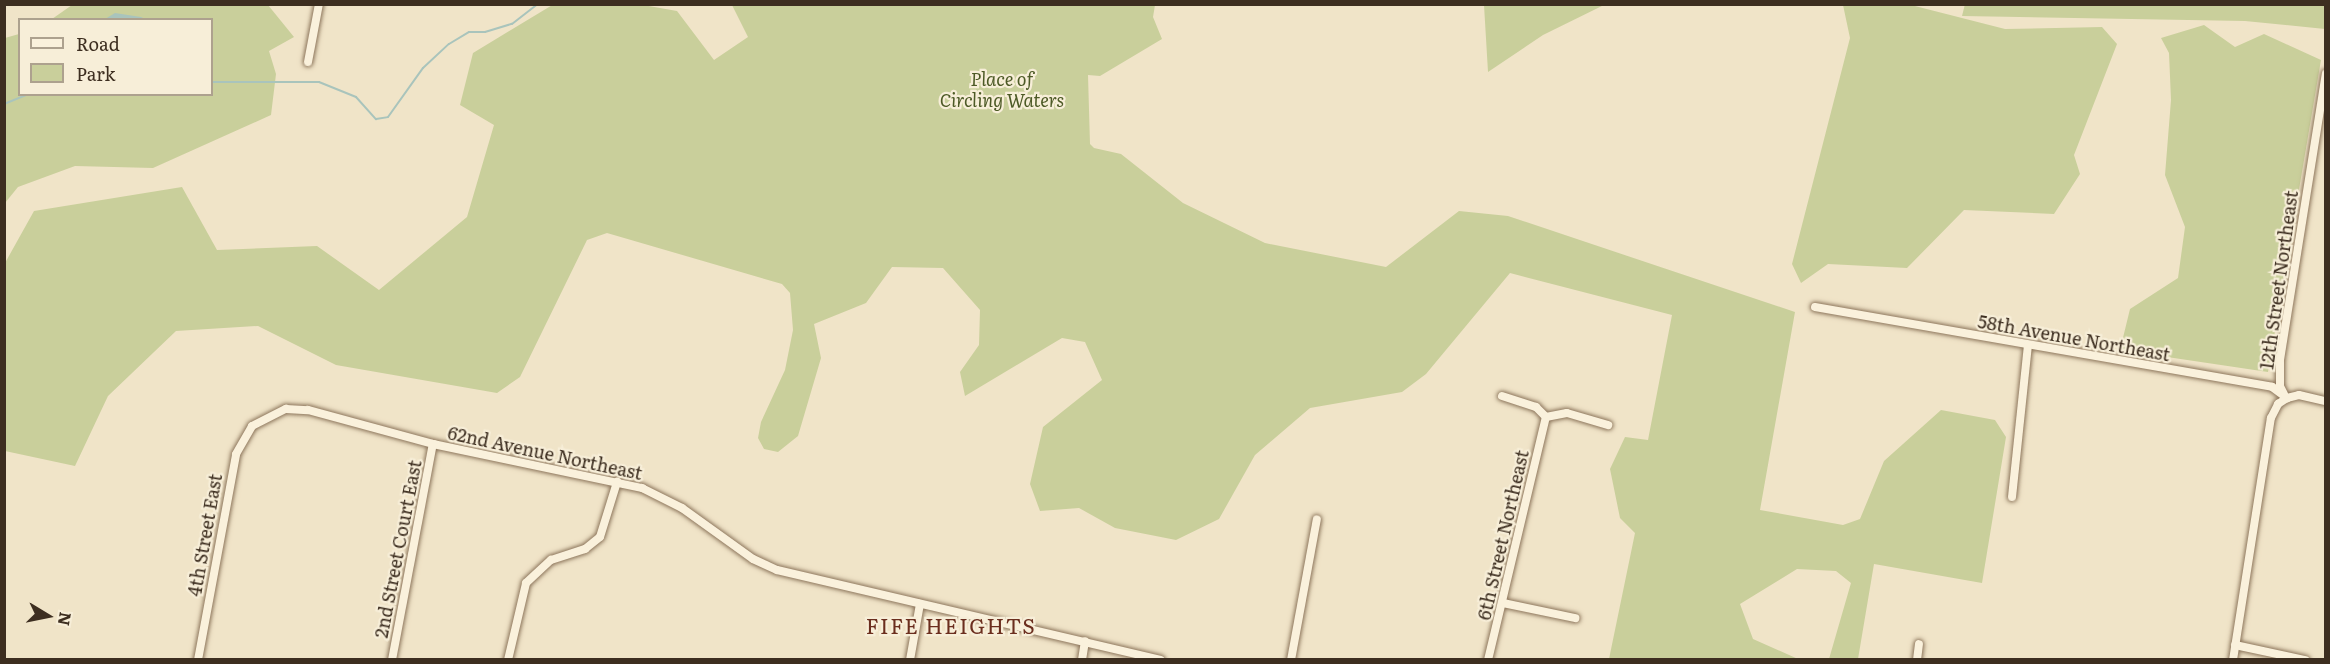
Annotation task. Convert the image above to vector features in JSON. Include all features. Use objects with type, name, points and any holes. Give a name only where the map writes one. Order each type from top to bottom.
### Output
[{"type":"street","points":[[308,62],[319,4]]},
{"type":"street","name":"12th Street Northeast","points":[[2287,398],[2280,386],[2280,360],[2325,74]]},
{"type":"street","name":"58th Avenue Northeast","points":[[1815,307],[2272,387],[2287,398],[2299,395],[2325,401]]},
{"type":"street","points":[[2012,497],[2028,345]]},
{"type":"street","points":[[1502,396],[1536,407],[1546,417],[1567,413],[1608,425]]},
{"type":"street","points":[[2233,660],[2271,418],[2278,404],[2287,398]]},
{"type":"street","name":"62nd Avenue Northeast","points":[[256,422],[286,409],[308,410],[433,444],[616,482],[669,500],[753,559],[777,570],[1161,660]]},
{"type":"street","name":"6th Street Northeast","points":[[1488,660],[1546,417]]},
{"type":"street","name":"4th Street East","points":[[198,660],[230,476],[242,439],[256,422]]},
{"type":"street","name":"2nd Street Court East","points":[[392,660],[433,444]]},
{"type":"street","points":[[508,660],[526,583],[551,560],[585,549],[600,537],[616,482]]},
{"type":"street","points":[[1291,660],[1317,519]]},
{"type":"street","points":[[1503,603],[1575,618]]},
{"type":"street","points":[[910,660],[920,604]]},
{"type":"street","points":[[1082,660],[1085,641]]},
{"type":"street","points":[[1917,660],[1919,644]]},
{"type":"street","points":[[2235,645],[2305,660]]},
{"type":"green space","name":"Place of Circling Waters","points":[[554,4],[643,5],[677,11],[714,60],[748,37],[732,5],[1155,5],[1153,17],[1162,39],[1100,76],[1088,75],[1090,144],[1094,148],[1121,154],[1183,203],[1265,243],[1386,267],[1459,211],[1508,216],[1795,312],[1760,510],[1843,525],[1860,519],[1884,461],[1941,410],[1995,420],[2006,437],[1982,583],[1874,564],[1858,659],[1829,659],[1851,583],[1836,571],[1797,569],[1740,604],[1753,639],[1798,659],[1609,659],[1635,533],[1620,518],[1610,469],[1625,437],[1648,440],[1672,315],[1510,273],[1426,374],[1402,392],[1310,408],[1255,455],[1219,519],[1176,540],[1115,528],[1079,508],[1040,511],[1030,484],[1043,427],[1102,380],[1085,342],[1062,338],[965,396],[960,372],[979,345],[980,310],[943,268],[892,267],[866,303],[814,324],[821,358],[798,436],[778,452],[764,449],[758,438],[761,422],[785,370],[793,330],[790,293],[782,284],[607,233],[587,240],[520,377],[497,393],[336,365],[258,326],[176,331],[108,396],[75,466],[5,451],[5,263],[34,211],[182,187],[217,250],[317,246],[379,290],[467,217],[494,125],[460,105],[473,53]]},
{"type":"green space","points":[[1606,4],[1543,35],[1488,72],[1484,5]]},
{"type":"green space","points":[[1965,4],[2325,5],[2325,29],[2245,21],[1962,16]]},
{"type":"green space","points":[[72,5],[268,5],[294,37],[269,51],[276,74],[271,115],[153,168],[75,166],[18,187],[5,203],[5,38],[18,34],[18,96],[213,96],[213,18],[53,18]]},
{"type":"green space","points":[[1843,5],[1911,5],[2005,29],[2102,27],[2117,44],[2074,155],[2080,174],[2054,214],[1964,210],[1907,268],[1828,264],[1801,283],[1792,264],[1850,38]]},
{"type":"green space","points":[[2204,25],[2235,47],[2264,34],[2321,60],[2268,372],[2120,350],[2130,309],[2178,278],[2185,227],[2165,175],[2171,100],[2169,53],[2161,38]]},
{"type":"water","points":[[115,13],[143,18],[107,18]]},
{"type":"waterway","points":[[213,82],[319,82],[356,97],[376,119],[388,117],[423,68],[449,44],[469,32],[485,32],[512,24],[538,4]]},
{"type":"waterway","points":[[4,104],[24,96]]},
{"type":"district","name":"FIFE HEIGHTS","points":[[951,625]]}]
